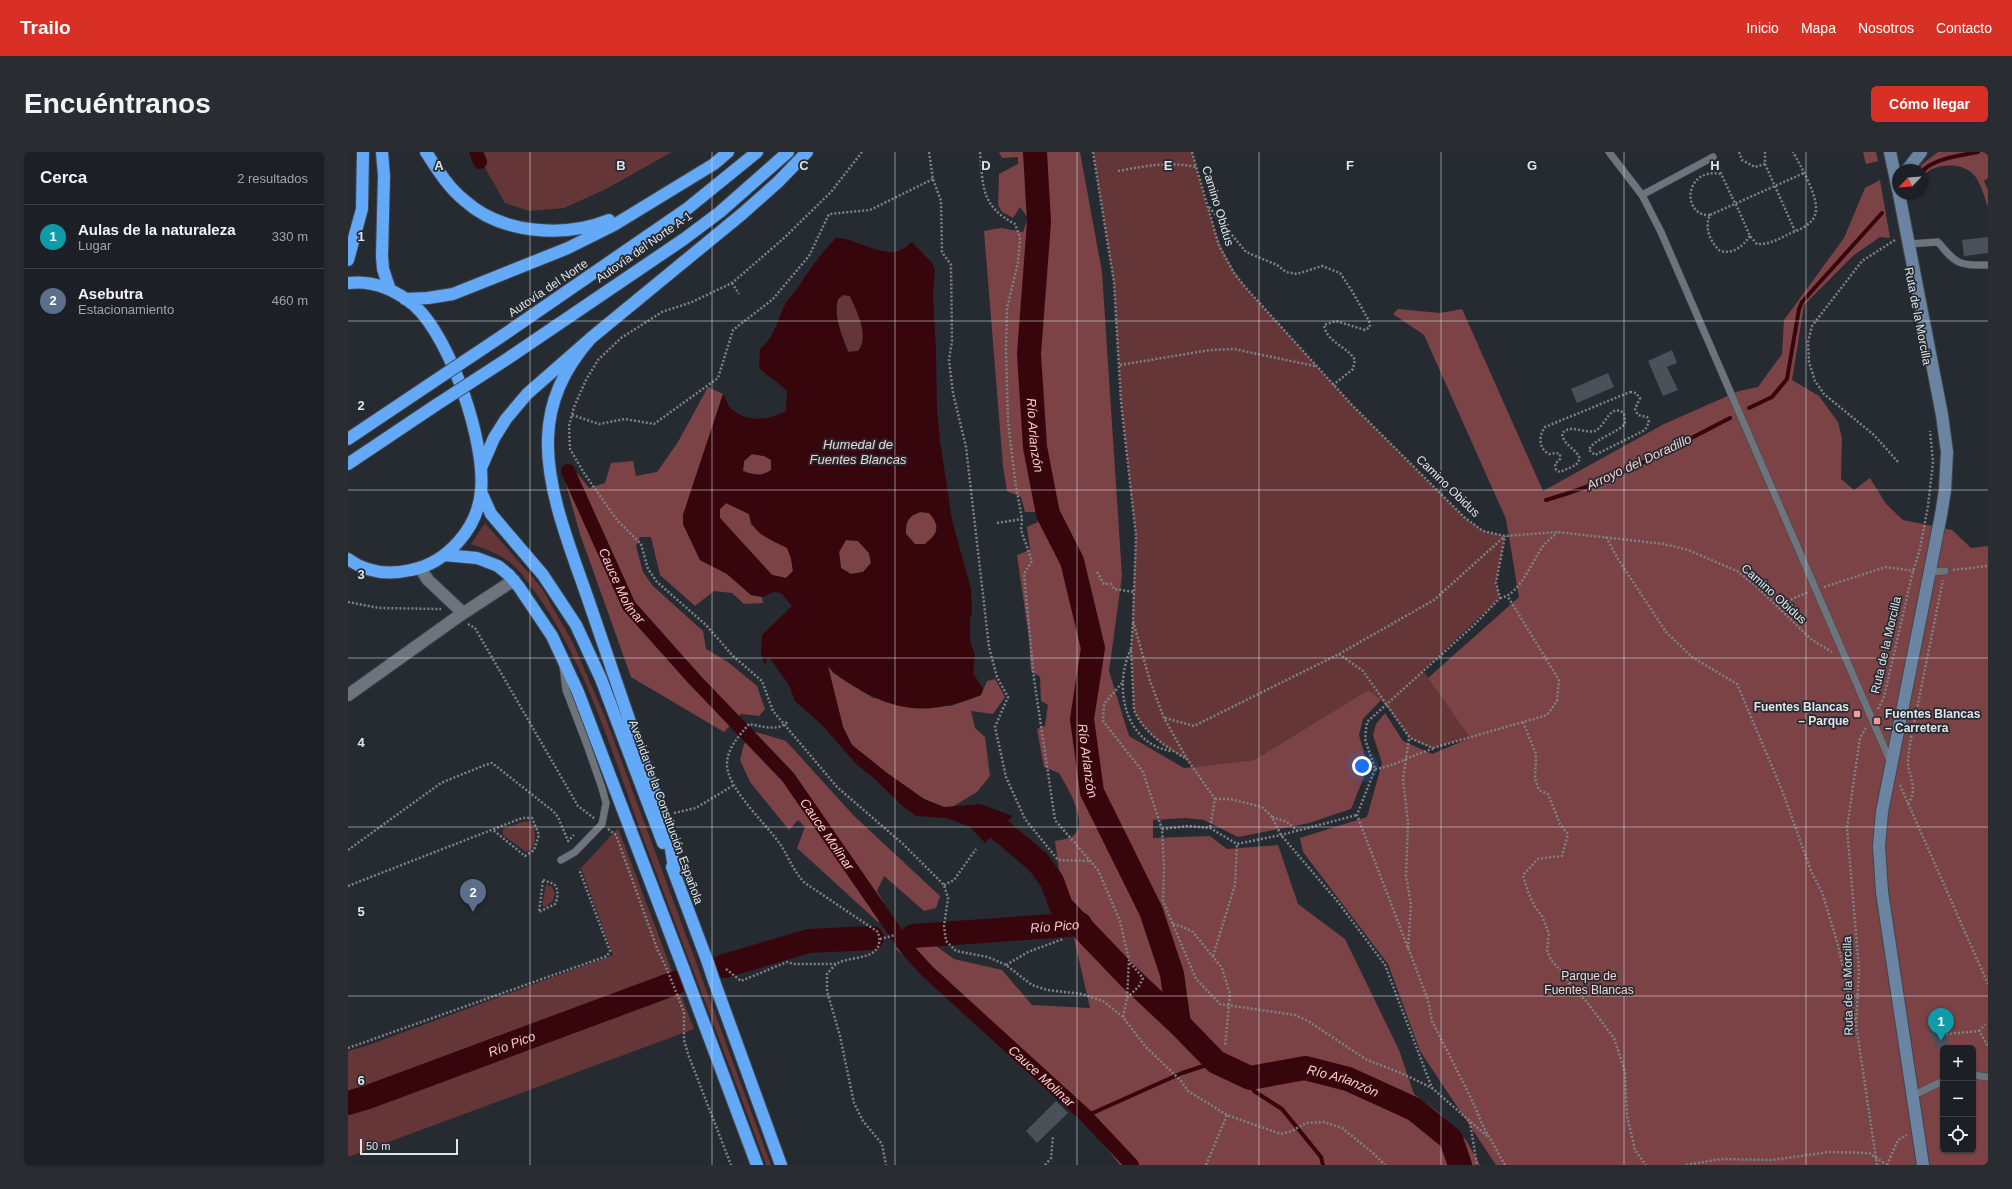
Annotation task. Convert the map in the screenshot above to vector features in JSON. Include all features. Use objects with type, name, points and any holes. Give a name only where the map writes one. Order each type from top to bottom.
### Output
[{"type":"highway","points":[[348,260],[362,209],[363,152]]},
{"type":"highway","points":[[382,152],[384,176],[382,256],[383,269],[390,290]]},
{"type":"highway","points":[[426,152],[445,181],[464,201],[486,215],[525,228],[565,231],[597,225],[639,210]]},
{"type":"highway","points":[[405,299],[428,298],[461,291],[568,248],[614,225],[714,164],[728,152]]},
{"type":"highway","name":"Autovía del Norte","points":[[348,439],[502,336],[688,208],[757,152]]},
{"type":"highway","name":"Autovía del Norte A-1","points":[[348,464],[510,357],[684,239],[720,212],[788,152]]},
{"type":"highway","points":[[480,468],[494,438],[515,406],[591,338],[742,214],[778,182],[807,152]]},
{"type":"highway","points":[[348,283],[378,285],[390,290],[416,307],[431,326],[454,370],[471,415],[480,468],[481,492],[473,520],[462,538],[444,555],[420,568],[390,574],[370,571],[350,562]]},
{"type":"highway","points":[[591,338],[575,357],[557,392],[551,413],[548,437],[548,458],[551,480],[582,582],[668,831],[675,874]]},
{"type":"highway","name":"Avenida de la Constitución Española","points":[[481,492],[491,514],[543,575],[576,626],[601,679],[708,963],[781,1165]]},
{"type":"highway","points":[[444,555],[477,558],[498,566],[514,580],[534,607],[552,636],[583,705],[757,1165]]},
{"type":"main road","points":[[1890,152],[1893,164]]},
{"type":"main road","points":[[1912,164],[1921,152]]},
{"type":"main road","points":[[1901,200],[1941,407],[1947,452],[1945,490],[1882,812],[1879,846],[1880,868],[1894,976],[1923,1165]]},
{"type":"street","points":[[420,568],[428,580],[463,613]]},
{"type":"street","points":[[348,695],[463,613],[514,580]]},
{"type":"lane","points":[[1609,152],[1642,195],[1661,232],[1891,765]]},
{"type":"lane","points":[[1616,152],[1617,162]]},
{"type":"lane","points":[[1642,195],[1713,157]]},
{"type":"lane","points":[[1908,240],[1938,242],[1953,260],[1963,265],[1988,265]]},
{"type":"lane","points":[[1929,572],[1945,571]]},
{"type":"lane","points":[[561,860],[575,852],[602,824],[606,803],[566,690],[562,657]]},
{"type":"lane","points":[[1976,1075],[1988,1077]]},
{"type":"lane","points":[[1912,1096],[1940,1082]]},
{"type":"path","points":[[862,152],[831,192],[783,239],[732,283],[692,302],[662,312],[621,338],[594,367],[586,380],[572,415],[569,432],[570,449],[584,473],[617,520],[641,544],[648,569],[657,582],[706,625],[733,656],[762,681],[773,711],[784,726],[849,799],[903,844],[944,885],[948,898],[944,926],[946,941],[956,951],[988,957],[1006,965],[1032,985],[1047,990],[1082,994],[1103,1001],[1123,1017],[1145,1046],[1181,1081],[1188,1091],[1227,1115],[1281,1134],[1292,1131],[1306,1123],[1324,1122],[1342,1128],[1373,1153],[1385,1165]]},
{"type":"path","points":[[929,152],[933,179],[940,201],[942,252],[950,266],[952,341],[949,360],[953,393],[966,447],[989,647],[997,677],[1008,697],[995,727],[1006,777],[1025,819],[1058,860],[1091,861]]},
{"type":"path","points":[[980,152],[983,182],[990,205],[1001,217],[1015,224],[1020,237],[1018,263],[1008,308],[1006,351],[1008,421],[1015,480],[1022,519],[1021,530],[1032,561],[1024,574],[1034,679],[1055,820],[1098,870],[1120,921],[1129,960],[1127,998],[1123,1017]]},
{"type":"path","points":[[1093,152],[1114,282],[1121,402],[1136,536],[1131,649],[1134,710],[1138,719],[1172,751]]},
{"type":"path","name":"Camino Obidus","points":[[1192,152],[1219,246],[1234,273],[1260,306],[1315,366],[1464,517],[1483,531],[1505,536],[1558,532],[1606,537],[1664,544],[1713,559],[1737,571],[1755,585],[1812,640],[1844,657]]},
{"type":"path","points":[[1765,152],[1765,164],[1795,232]]},
{"type":"path","points":[[1713,157],[1750,236],[1757,244],[1763,245],[1804,227],[1815,215],[1814,196],[1793,152]]},
{"type":"path","points":[[1738,153],[1742,160],[1750,165],[1755,167],[1765,164]]},
{"type":"path","points":[[1118,171],[1160,164],[1177,163],[1196,166]]},
{"type":"path","points":[[1721,174],[1704,174],[1694,183],[1690,191],[1690,199],[1697,211],[1705,216],[1775,187],[1804,173]]},
{"type":"path","points":[[572,415],[599,424],[625,419],[654,424],[718,378],[734,330],[773,299],[809,256],[829,214],[870,210],[933,179]]},
{"type":"path","points":[[1208,206],[1246,252],[1277,265],[1286,272],[1297,274],[1322,266],[1340,274],[1352,290],[1369,321],[1370,327],[1365,330],[1336,321],[1324,326],[1325,332],[1330,340],[1351,353],[1356,360],[1353,369],[1333,385]]},
{"type":"path","points":[[1710,215],[1708,220],[1708,231],[1711,240],[1720,251],[1727,252],[1736,249],[1744,244],[1750,236]]},
{"type":"path","points":[[1894,234],[1896,247]]},
{"type":"path","points":[[1898,462],[1874,435],[1824,394],[1815,381],[1809,362],[1808,342],[1812,326],[1862,261],[1894,240],[1908,240]]},
{"type":"path","points":[[732,283],[739,294]]},
{"type":"path","points":[[1120,365],[1210,350],[1234,349],[1315,366]]},
{"type":"path","points":[[1630,392],[1636,393],[1640,398],[1635,409],[1636,412],[1638,415],[1646,417],[1649,422],[1645,430],[1595,455],[1589,450],[1591,445],[1620,430],[1626,424],[1624,413],[1617,411],[1610,412],[1601,427],[1595,431],[1564,430],[1562,434],[1565,442],[1578,455],[1580,460],[1576,465],[1560,472],[1555,467],[1560,454],[1549,454],[1542,446],[1541,435],[1545,428],[1630,392]]},
{"type":"path","name":"Ruta de la Morcilla","points":[[1877,1165],[1856,1025],[1859,969],[1847,828],[1860,738],[1872,720],[1884,697],[1913,571],[1920,549],[1933,462],[1930,428]]},
{"type":"path","points":[[997,523],[1022,519]]},
{"type":"path","points":[[1505,1165],[1489,1138],[1432,1021],[1428,1000],[1408,951],[1383,879],[1357,815],[1375,769],[1365,739],[1367,722],[1385,704],[1474,625],[1500,598],[1508,597],[1544,545],[1558,532]]},
{"type":"path","points":[[1500,598],[1496,584],[1505,536]]},
{"type":"path","points":[[1164,718],[1194,726],[1339,654],[1434,600],[1505,536]]},
{"type":"path","points":[[1606,537],[1618,559],[1666,632],[1692,658],[1737,684],[1782,790],[1811,871],[1822,892],[1838,945],[1856,1025]]},
{"type":"path","points":[[1908,804],[1913,797],[1914,786],[1908,763],[1911,738],[1945,571],[1988,566]]},
{"type":"path","points":[[1776,606],[1815,590],[1886,567],[1929,572]]},
{"type":"path","points":[[1097,572],[1104,584],[1111,584],[1114,589],[1134,592]]},
{"type":"path","points":[[1375,769],[1387,767],[1406,760],[1421,752],[1547,715],[1557,701],[1559,680],[1508,597]]},
{"type":"path","points":[[1133,621],[1150,682],[1164,718],[1187,759],[1215,799],[1210,828]]},
{"type":"path","points":[[1131,649],[1124,663],[1122,683],[1123,700],[1132,726],[1139,734],[1154,746],[1172,751],[1187,759]]},
{"type":"path","points":[[1339,654],[1363,671],[1410,738],[1434,748]]},
{"type":"path","points":[[1122,683],[1104,704],[1103,721],[1144,772],[1162,829],[1164,868],[1163,901],[1196,979],[1220,1004],[1295,1015],[1308,1021],[1367,1060],[1401,1073],[1432,1088],[1489,1138]]},
{"type":"path","points":[[726,969],[741,981],[787,962],[794,964],[837,964],[872,955],[879,946],[880,939],[878,932],[805,883],[795,873],[781,846],[749,808],[734,784],[727,765],[728,753],[736,739],[750,724],[778,728],[784,726],[787,722]]},
{"type":"path","points":[[1523,722],[1536,754],[1535,779],[1539,790],[1548,794],[1560,824],[1568,834],[1562,856],[1538,859],[1523,875],[1528,892],[1535,907],[1542,916],[1549,934],[1547,950],[1551,960],[1566,976],[1571,986],[1586,1001],[1614,1038],[1625,1072],[1627,1116],[1635,1150],[1646,1165]]},
{"type":"path","points":[[1408,951],[1411,905],[1406,876],[1408,823],[1403,780],[1410,738]]},
{"type":"path","points":[[348,850],[441,783],[492,763],[553,810],[568,841],[574,835]]},
{"type":"path","points":[[662,814],[696,808],[734,784]]},
{"type":"path","points":[[1900,784],[1988,984]]},
{"type":"path","points":[[1215,799],[1230,799],[1262,807],[1272,817],[1281,836],[1338,902],[1385,965],[1432,1088]]},
{"type":"path","points":[[1162,829],[1188,826],[1210,828],[1237,844],[1281,836],[1357,815]]},
{"type":"path","points":[[1272,817],[1287,822],[1299,831]]},
{"type":"path","points":[[348,886],[493,830],[528,818],[532,818],[539,835],[534,850],[525,856],[493,830]]},
{"type":"path","points":[[1213,956],[1235,884],[1237,844]]},
{"type":"path","points":[[944,885],[954,880],[976,849]]},
{"type":"path","points":[[348,1048],[607,956],[610,951],[580,869]]},
{"type":"path","points":[[543,880],[554,884],[558,892],[555,904],[539,912],[540,905],[543,880]]},
{"type":"path","points":[[1172,924],[1183,926],[1193,932],[1222,968],[1230,994],[1225,1046]]},
{"type":"path","points":[[880,939],[895,935]]},
{"type":"path","points":[[1006,965],[1028,952],[1063,939]]},
{"type":"path","points":[[1127,998],[1139,986],[1143,978],[1129,960]]},
{"type":"path","points":[[837,964],[827,974],[827,991],[840,1036],[854,1103],[864,1120],[882,1144],[886,1165]]},
{"type":"path","points":[[1946,1034],[1979,1031],[1985,1024]]},
{"type":"path","points":[[1979,1031],[1988,1046]]},
{"type":"path","points":[[1206,1165],[1227,1115]]},
{"type":"path","points":[[1470,1122],[1478,1165]]},
{"type":"path","points":[[1686,1165],[1721,1159],[1772,1160],[1829,1152],[1869,1153],[1887,1165],[1898,1140],[1917,1128]]},
{"type":"path","points":[[1045,1165],[1051,1158],[1053,1136]]},
{"type":"shaded area","points":[[476,152],[672,152],[606,189],[564,208],[529,211],[505,203]]},
{"type":"shaded area","points":[[1093,152],[1192,152],[1218,239],[1234,271],[1245,287],[1352,405],[1464,517],[1483,531],[1505,536],[1496,583],[1500,598],[1423,670],[1470,738],[1433,748],[1423,745],[1410,738],[1385,704],[1368,690],[1254,760],[1192,767],[1186,760],[1156,739],[1145,728],[1137,716],[1134,710],[1131,649],[1136,536],[1121,402],[1114,282]]},
{"type":"shaded area","points":[[844,295],[850,296],[863,331],[863,338],[858,351],[849,352],[837,319],[838,299]]},
{"type":"shaded area","points":[[485,523],[541,587],[572,641],[606,719],[771,1165],[766,1165],[642,835],[605,732],[577,664],[560,631],[541,600],[519,571],[509,562],[491,551],[471,544]]},
{"type":"shaded area","points":[[530,821],[535,833],[535,842],[530,850],[526,852],[503,835],[503,829],[522,822]]},
{"type":"shaded area","points":[[618,828],[694,1029],[348,1157],[348,1051],[366,1046],[613,955],[581,868]]},
{"type":"shaded area","points":[[546,884],[552,887],[555,893],[553,901],[545,907],[542,905]]},
{"type":"green space","points":[[999,152],[1080,152],[1102,272],[1122,576],[1109,671],[1129,736],[1184,768],[1254,760],[1368,690],[1381,700],[1363,719],[1359,735],[1368,767],[1351,809],[1309,823],[1238,837],[1204,820],[1186,818],[1153,820],[1153,838],[1210,836],[1227,849],[1278,845],[1298,904],[1345,939],[1399,1050],[1414,1094],[1439,1113],[1466,1140],[1480,1165],[1120,1165],[1084,1120],[895,948],[936,946],[954,959],[1002,970],[1032,1005],[1090,1008],[1074,938],[1065,912],[1055,841],[1067,839],[1073,836],[1078,830],[1078,814],[1071,796],[1059,773],[1044,767],[1037,729],[1045,726],[1048,705],[1041,701],[1040,677],[1031,671],[1029,638],[1017,555],[1030,550],[1027,527],[1038,522],[1036,512],[1025,512],[1021,497],[1007,491],[1003,466],[984,231],[1001,228],[1023,232],[1028,218],[1020,207],[1013,218],[1002,212],[998,205],[999,174],[1018,164],[1018,157],[1002,158]]},
{"type":"green space","points":[[1863,152],[1876,152],[1878,161],[1866,164]]},
{"type":"green space","points":[[1938,152],[1988,152],[1988,178],[1984,181],[1988,190],[1988,207],[1978,180],[1967,169],[1946,166],[1932,169],[1928,172],[1928,164],[1922,164]]},
{"type":"green space","name":"Parque de Fuentes Blancas","points":[[1880,180],[1890,238],[1880,237],[1854,255],[1804,305],[1792,380],[1819,396],[1838,422],[1842,439],[1841,479],[1854,490],[1870,478],[1886,504],[1903,520],[1952,530],[1971,548],[1988,546],[1988,1165],[1496,1165],[1420,1051],[1388,964],[1303,852],[1300,838],[1367,817],[1382,763],[1373,735],[1376,724],[1385,713],[1403,741],[1432,754],[1470,738],[1428,678],[1519,597],[1506,519],[1424,335],[1393,314],[1398,309],[1440,313],[1462,309],[1543,491],[1664,424],[1739,391],[1758,387],[1782,354],[1784,320],[1844,238],[1865,188]]},
{"type":"green space","points":[[708,387],[723,394],[683,515],[683,524],[700,560],[727,574],[751,595],[762,597],[763,603],[744,604],[732,593],[714,591],[695,606],[660,575],[651,537],[640,537],[636,546],[643,572],[653,586],[703,631],[706,649],[728,662],[757,686],[765,709],[759,716],[741,714],[724,732],[631,677],[580,534],[565,481],[577,473],[589,488],[605,483],[611,463],[633,461],[636,476],[657,472],[678,442]]},
{"type":"green space","points":[[752,454],[764,456],[772,460],[771,470],[764,474],[757,475],[743,471],[744,461]]},
{"type":"green space","points":[[726,503],[749,514],[751,525],[787,548],[791,558],[793,571],[786,578],[772,575],[720,518],[720,509]]},
{"type":"green space","points":[[920,512],[929,513],[935,522],[936,530],[933,537],[925,544],[915,544],[906,534],[906,526],[908,520],[912,516]]},
{"type":"green space","points":[[846,540],[858,541],[869,553],[871,563],[863,572],[851,574],[841,568],[839,552]]},
{"type":"green space","points":[[827,665],[833,673],[873,698],[951,706],[981,695],[987,681],[995,679],[1005,697],[993,714],[971,711],[975,728],[985,737],[990,776],[977,792],[952,807],[944,807],[924,799],[887,773],[852,745],[843,727]]},
{"type":"green space","points":[[756,732],[786,741],[853,815],[940,896],[936,908],[924,911],[884,876],[877,891],[889,912],[878,922],[797,848],[805,827],[798,820],[789,830],[750,782],[740,760],[744,744]]},
{"type":"water","name":"Humedal de Fuentes Blancas","points":[[836,238],[844,239],[877,250],[893,252],[901,250],[912,242],[932,263],[935,270],[933,296],[937,409],[940,441],[952,520],[971,589],[972,613],[970,619],[970,640],[975,655],[973,673],[983,689],[981,695],[948,706],[933,708],[903,707],[873,697],[841,678],[828,666],[843,727],[852,745],[887,773],[924,799],[944,807],[980,804],[1013,816],[985,843],[970,827],[947,818],[916,816],[900,804],[876,780],[856,764],[823,726],[795,701],[789,685],[771,660],[767,658],[765,665],[761,655],[762,635],[792,606],[781,593],[774,592],[762,597],[751,595],[727,574],[700,560],[683,524],[683,515],[723,394],[731,409],[746,417],[759,419],[766,418],[786,411],[787,391],[759,368],[760,349],[773,333],[788,299],[797,289],[815,262]],"holes":[[[843,295],[850,296],[859,316],[863,331],[863,338],[858,351],[848,352],[837,319],[838,299]],[[752,454],[764,456],[771,460],[771,470],[764,474],[754,474],[743,471],[744,461]],[[726,503],[749,514],[751,521],[758,532],[787,548],[791,558],[793,571],[786,578],[772,575],[720,518],[720,509]],[[920,512],[929,513],[935,522],[935,533],[933,537],[925,544],[915,544],[906,534],[906,526],[908,520]],[[846,540],[858,541],[869,553],[871,563],[863,572],[851,574],[841,568],[839,552]]]},
{"type":"building","points":[[1988,237],[1988,253],[1964,256],[1962,240]]},
{"type":"building","points":[[1672,350],[1677,363],[1667,367],[1678,390],[1663,396],[1648,361]]},
{"type":"building","points":[[1608,373],[1614,387],[1577,403],[1571,389]]},
{"type":"building","points":[[1941,1023],[1950,1045],[1940,1045],[1940,1048],[1936,1048],[1928,1027]]},
{"type":"building","points":[[1056,1101],[1068,1113],[1037,1143],[1026,1131]]},
{"type":"waterway","name":"Cauce Molinar","points":[[476,152],[480,162]]},
{"type":"waterway","name":"Río Arlanzón","points":[[1035,152],[1039,222],[1029,354],[1035,447],[1048,514],[1072,561],[1093,648],[1082,719],[1092,792],[1151,911],[1172,974],[1179,1024],[1216,1062],[1250,1078],[1305,1068],[1348,1079],[1414,1109],[1451,1139],[1460,1165]]},
{"type":"waterway","name":"Arroyo del Doradillo","points":[[1928,167],[1939,161],[1956,156],[1978,152]]},
{"type":"waterway","name":"Arroyo del Doradillo","points":[[1749,408],[1772,397],[1787,379],[1799,309],[1802,302],[1882,213]]},
{"type":"waterway","name":"Arroyo del Doradillo","points":[[1546,500],[1594,484],[1640,464],[1730,418]]},
{"type":"waterway","name":"Cauce Molinar","points":[[568,471],[629,606],[695,680],[788,777],[907,949],[927,971],[1086,1116],[1132,1165]]},
{"type":"waterway","name":"Río Pico","points":[[999,829],[1038,862],[1052,881],[1061,906],[1128,976],[1179,1024]]},
{"type":"waterway","name":"Río Pico","points":[[913,936],[1080,924]]},
{"type":"waterway","name":"Río Pico","points":[[724,966],[809,941],[872,938]]},
{"type":"waterway","name":"Río Pico","points":[[348,1103],[368,1097],[675,983]]},
{"type":"waterway","points":[[1086,1116],[1182,1073],[1216,1062]]},
{"type":"waterway","points":[[1250,1078],[1254,1091],[1282,1109],[1321,1157],[1323,1165]]},
{"type":"place","name":"Fuentes Blancas – Parque","points":[[1857,714]]},
{"type":"place","name":"Fuentes Blancas – Carretera","points":[[1877,721]]},
{"type":"place","name":"Asebutra","points":[[473,912]]},
{"type":"place","name":"Aulas de la naturaleza","points":[[1941,1041]]}]
